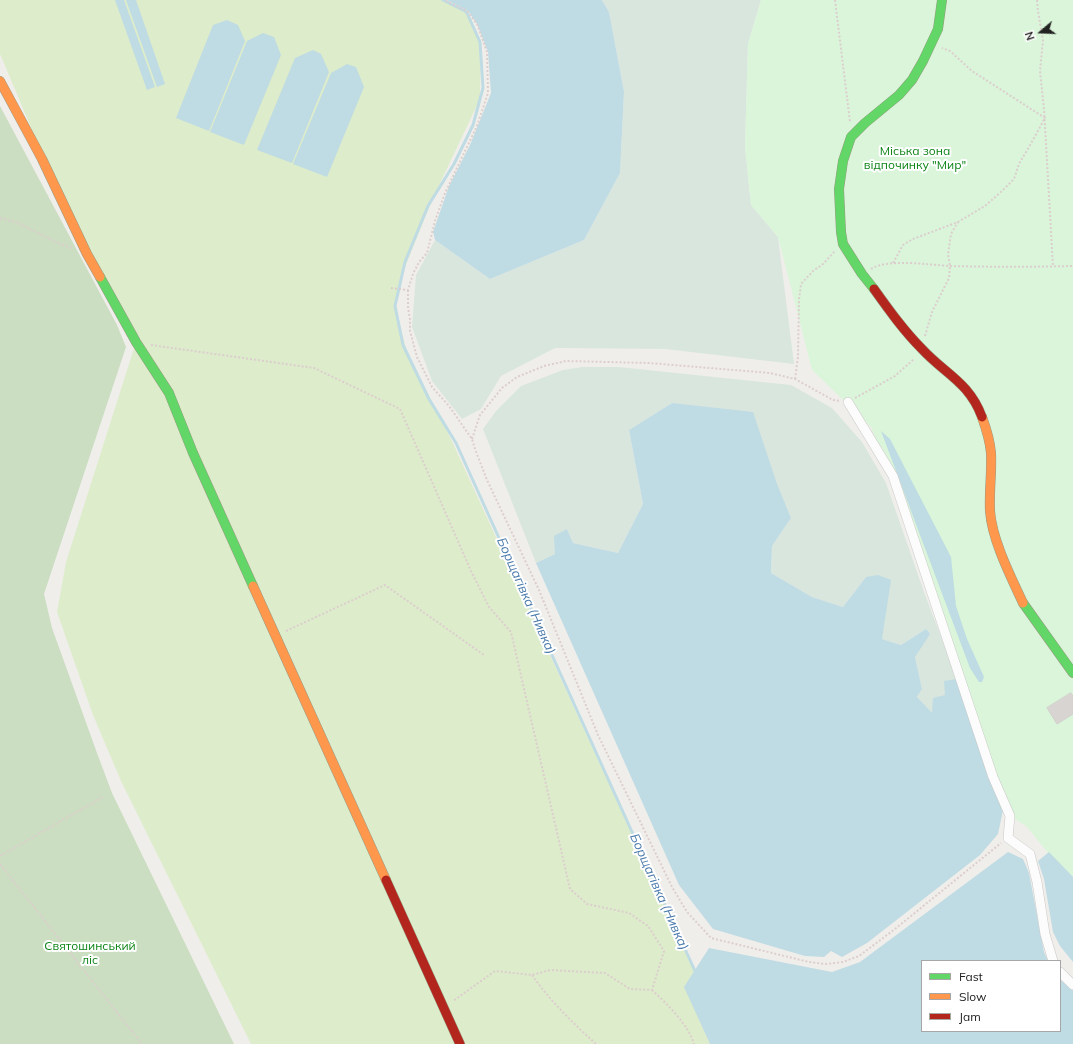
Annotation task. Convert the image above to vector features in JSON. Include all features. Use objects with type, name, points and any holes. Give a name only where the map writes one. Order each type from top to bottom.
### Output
[{"type":"street","points":[[942,0],[938,30],[912,80],[899,95],[865,123],[851,137],[843,161],[839,189],[839,211],[843,244],[862,274],[905,331],[923,351],[962,384],[978,406],[986,428],[991,452],[990,511],[997,542],[1025,607],[1073,673]]},
{"type":"street","points":[[0,82],[42,159],[87,254],[136,342],[169,393],[193,453],[460,1044]]},
{"type":"street","points":[[848,402],[893,476],[993,777],[1010,816],[1008,838],[1030,854],[1037,882],[1045,934],[1053,960]]},
{"type":"street","points":[[1061,973],[1073,985]]},
{"type":"path","points":[[444,0],[467,11],[476,24],[487,52],[488,93],[477,126],[444,193],[427,253],[419,262],[413,274],[408,290],[410,331],[417,357],[432,387],[450,406],[472,438],[487,480],[539,590],[598,735],[672,887],[687,912],[711,938],[809,962],[826,964],[843,962],[859,956],[895,929],[1008,838]]},
{"type":"path","points":[[835,0],[851,137]]},
{"type":"path","points":[[1037,0],[1043,40],[1040,71],[1045,118],[1053,266]]},
{"type":"path","points":[[931,44],[950,51],[972,71],[1045,118]]},
{"type":"path","points":[[893,263],[903,245],[913,239],[958,222],[985,206],[1002,191],[1014,179],[1019,164],[1045,118]]},
{"type":"path","points":[[0,218],[16,222],[60,244],[87,254]]},
{"type":"path","points":[[472,438],[480,414],[502,388],[518,376],[544,366],[566,361],[649,363],[770,373],[794,379],[833,400],[848,402],[895,376],[923,351],[925,333],[929,319],[949,278],[950,266],[948,254],[951,234],[958,222]]},
{"type":"path","points":[[794,379],[798,357],[799,300],[801,284],[843,244]]},
{"type":"path","points":[[862,274],[877,265],[893,263],[950,266],[1073,266]]},
{"type":"path","points":[[391,288],[408,290]]},
{"type":"path","points":[[136,342],[314,368],[400,409],[471,571],[489,607],[511,632],[570,889],[587,904],[630,914],[648,926],[664,951],[652,990]]},
{"type":"path","points":[[276,636],[385,585],[484,655]]},
{"type":"path","points":[[0,856],[103,797]]},
{"type":"path","points":[[0,864],[142,1044]]},
{"type":"path","points":[[444,1008],[495,971],[532,975],[550,970],[605,973],[630,989],[652,990],[691,1034],[694,1044]]},
{"type":"path","points":[[532,975],[543,991],[575,1026],[596,1044]]},
{"type":"green space","points":[[0,0],[441,0],[465,11],[481,42],[480,99],[433,198],[403,272],[395,306],[408,356],[445,426],[695,971],[685,986],[710,1044],[251,1044],[121,781],[93,715],[57,612],[66,562],[136,342],[63,203],[0,54]]},
{"type":"green space","name":"Міська зона відпочинку \"Мир\"","points":[[761,0],[1073,0],[1073,883],[1026,826],[1010,816],[896,492],[871,427],[812,370],[778,237],[751,205],[745,147],[748,44]]},
{"type":"green space","name":"Святошинський ліс","points":[[0,106],[117,325],[126,347],[44,594],[52,628],[112,793],[234,1044],[0,1044]]},
{"type":"shaded area","points":[[602,0],[761,0],[748,44],[745,147],[751,205],[778,237],[794,364],[665,349],[555,348],[501,376],[481,409],[462,419],[432,381],[412,327],[416,275],[435,240],[490,279],[584,240],[620,173],[624,92],[609,12]]},
{"type":"shaded area","points":[[582,367],[619,367],[791,385],[832,408],[862,442],[886,483],[924,592],[957,679],[932,714],[917,697],[922,689],[915,657],[926,629],[901,645],[882,639],[866,577],[843,607],[812,597],[771,573],[772,546],[791,518],[776,481],[672,403],[629,430],[643,504],[618,553],[573,543],[567,529],[555,554],[536,563],[483,429],[496,411],[521,386],[563,370]]},
{"type":"water","points":[[115,0],[124,0],[155,87],[147,90]]},
{"type":"water","points":[[126,0],[136,0],[165,84],[157,87]]},
{"type":"water","points":[[447,0],[602,0],[609,12],[624,92],[620,173],[584,240],[490,279],[435,240],[433,232],[449,186],[470,145],[491,93],[488,52],[477,24],[468,11]]},
{"type":"water","points":[[227,20],[238,25],[245,41],[209,131],[176,118],[213,25]]},
{"type":"water","points":[[263,33],[274,37],[281,55],[244,145],[210,132],[247,41]]},
{"type":"water","points":[[313,50],[321,54],[329,72],[292,163],[257,150],[295,58]]},
{"type":"water","points":[[347,64],[356,67],[364,87],[327,177],[293,164],[331,73]]},
{"type":"water","points":[[672,403],[753,412],[776,481],[791,518],[772,546],[771,573],[812,597],[843,607],[866,577],[878,575],[891,580],[882,639],[901,645],[926,629],[930,634],[915,657],[922,689],[917,697],[932,713],[933,698],[945,695],[944,681],[957,679],[1003,810],[998,834],[980,855],[867,943],[842,957],[831,951],[824,957],[805,956],[713,929],[679,885],[536,563],[555,554],[554,536],[567,529],[573,543],[618,553],[643,504],[629,430]]},
{"type":"water","points":[[881,431],[890,439],[951,557],[956,606],[967,639],[984,677],[982,682],[979,682],[970,668]]},
{"type":"water","points":[[1008,852],[1023,859],[1029,873],[1044,952],[1048,960],[921,960],[921,1032],[1061,1032],[1061,981],[1073,989],[1073,1044],[710,1044],[684,987],[709,948],[832,972],[860,962]]},
{"type":"water","points":[[1049,852],[1073,877],[1073,962],[1060,946],[1053,932],[1044,879],[1038,861]]},
{"type":"building","points":[[1071,693],[1073,696],[1073,714],[1057,724],[1047,708]]},
{"type":"waterway","name":"Борщагівка (Нивка)","points":[[443,0],[467,13],[480,42],[483,88],[473,125],[454,164],[428,206],[405,262],[395,306],[403,345],[429,399],[456,443],[695,971],[698,971]]},
{"type":"traffic: fast","points":[[874,289],[862,274],[843,244],[839,189],[843,161],[851,137],[865,123],[899,95],[912,80],[938,29],[942,0]]},
{"type":"traffic: fast","points":[[100,277],[136,342],[169,393],[193,453],[253,586]]},
{"type":"traffic: fast","points":[[1023,603],[1073,673]]},
{"type":"traffic: slow","points":[[0,81],[42,159],[87,254],[100,277]]},
{"type":"traffic: slow","points":[[982,417],[988,435],[991,453],[990,511],[994,534],[1023,603]]},
{"type":"traffic: slow","points":[[253,586],[386,880]]},
{"type":"traffic: jam","points":[[874,289],[915,342],[956,379],[970,395],[977,405],[982,417]]},
{"type":"traffic: jam","points":[[386,880],[460,1044]]}]
